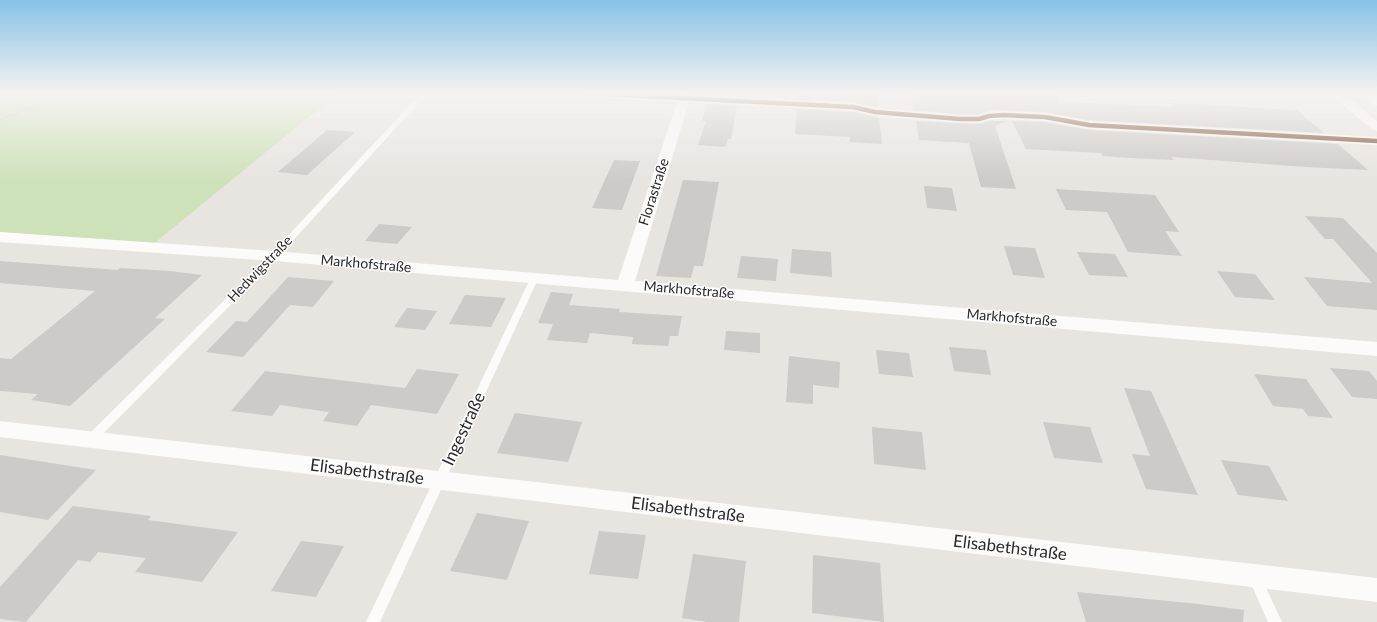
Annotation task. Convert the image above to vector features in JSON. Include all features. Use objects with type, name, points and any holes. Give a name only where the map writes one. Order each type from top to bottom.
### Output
[{"type":"street","name":"Florastraße","points":[[625,285],[677,122]]},
{"type":"street","points":[[1073,122],[1089,125],[1377,141]]},
{"type":"street","name":"Markhofstraße","points":[[0,237],[274,256],[1377,349]]},
{"type":"street","name":"Elisabethstraße","points":[[0,429],[1377,590]]},
{"type":"lane","name":"Hedwigstraße","points":[[90,440],[274,256],[398,122]]},
{"type":"lane","name":"Ingestraße","points":[[373,622],[534,279]]},
{"type":"lane","points":[[1254,576],[1275,622]]},
{"type":"green space","points":[[0,122],[303,122],[151,246],[0,232]]},
{"type":"building","points":[[706,122],[734,122],[731,139],[728,139],[725,147],[698,145]]},
{"type":"building","points":[[796,122],[879,122],[882,144],[850,142],[850,137],[795,134]]},
{"type":"building","points":[[916,122],[979,124],[986,122],[1005,122],[995,126],[1016,189],[981,187],[969,143],[919,140]]},
{"type":"building","points":[[1013,122],[1045,122],[1089,130],[1338,144],[1368,170],[1171,157],[1174,160],[1130,158],[1103,156],[1101,153],[1026,149]]},
{"type":"building","points":[[1126,122],[1311,122],[1324,133]]},
{"type":"building","points":[[327,130],[355,132],[307,175],[278,172]]},
{"type":"building","points":[[614,160],[640,161],[622,210],[592,208]]},
{"type":"building","points":[[683,180],[719,182],[703,266],[694,266],[691,278],[656,276]]},
{"type":"building","points":[[924,186],[952,188],[957,211],[927,208]]},
{"type":"building","points":[[1056,189],[1155,195],[1179,232],[1165,231],[1182,256],[1128,252],[1107,212],[1066,210]]},
{"type":"building","points":[[1305,216],[1343,218],[1377,253],[1377,310],[1327,306],[1304,277],[1372,283],[1333,239],[1325,239]]},
{"type":"building","points":[[379,224],[412,227],[397,244],[365,241]]},
{"type":"building","points":[[1004,246],[1035,248],[1045,278],[1013,275]]},
{"type":"building","points":[[792,249],[831,252],[832,277],[790,273]]},
{"type":"building","points":[[1077,252],[1115,254],[1128,277],[1089,275]]},
{"type":"building","points":[[741,256],[778,259],[776,281],[737,278]]},
{"type":"building","points":[[0,261],[118,270],[120,268],[170,271],[202,275],[155,318],[165,319],[70,406],[31,400],[38,394],[0,391],[0,358],[11,359],[95,291],[0,283]]},
{"type":"building","points":[[1217,271],[1255,274],[1275,300],[1235,297]]},
{"type":"building","points":[[288,277],[334,281],[313,307],[290,305],[243,357],[206,352],[236,321],[247,322]]},
{"type":"building","points":[[551,292],[573,294],[569,305],[620,309],[619,312],[682,316],[678,336],[670,336],[668,346],[632,344],[633,337],[590,333],[587,343],[547,340],[553,324],[538,323]]},
{"type":"building","points":[[465,295],[506,298],[491,327],[449,324]]},
{"type":"building","points":[[407,308],[437,311],[425,330],[394,327]]},
{"type":"building","points":[[726,331],[760,333],[760,353],[724,350]]},
{"type":"building","points":[[949,347],[986,350],[991,375],[954,371]]},
{"type":"building","points":[[876,350],[909,353],[913,377],[879,374]]},
{"type":"building","points":[[789,356],[840,362],[839,388],[813,385],[813,404],[786,402]]},
{"type":"building","points":[[1330,368],[1369,371],[1377,381],[1377,399],[1352,397]]},
{"type":"building","points":[[417,369],[459,374],[437,414],[371,405],[357,426],[323,421],[329,412],[280,405],[272,416],[231,411],[265,371],[405,388]]},
{"type":"building","points":[[1254,374],[1306,379],[1333,418],[1308,416],[1303,409],[1273,406]]},
{"type":"building","points":[[1124,388],[1151,391],[1198,495],[1146,489],[1132,454],[1150,456]]},
{"type":"building","points":[[515,413],[582,422],[568,462],[497,453]]},
{"type":"building","points":[[1043,422],[1090,427],[1103,463],[1054,458]]},
{"type":"building","points":[[872,427],[922,432],[926,470],[874,464]]},
{"type":"building","points":[[0,455],[96,470],[48,520],[0,512]]},
{"type":"building","points":[[1221,460],[1269,466],[1288,501],[1238,495]]},
{"type":"building","points":[[73,506],[151,516],[148,520],[238,532],[202,582],[135,572],[146,558],[98,552],[90,562],[78,560],[26,622],[0,619],[0,587]]},
{"type":"building","points":[[477,513],[529,521],[507,580],[450,571]]},
{"type":"building","points":[[599,531],[646,535],[638,579],[589,574]]},
{"type":"building","points":[[301,541],[344,546],[316,597],[271,591]]},
{"type":"building","points":[[693,554],[746,561],[739,622],[707,622],[682,618]]},
{"type":"building","points":[[813,555],[880,563],[884,622],[812,613]]},
{"type":"building","points":[[1077,592],[1244,610],[1243,622],[1086,622]]},
{"type":"transit line","points":[[1073,122],[1089,125],[1377,141]]}]
